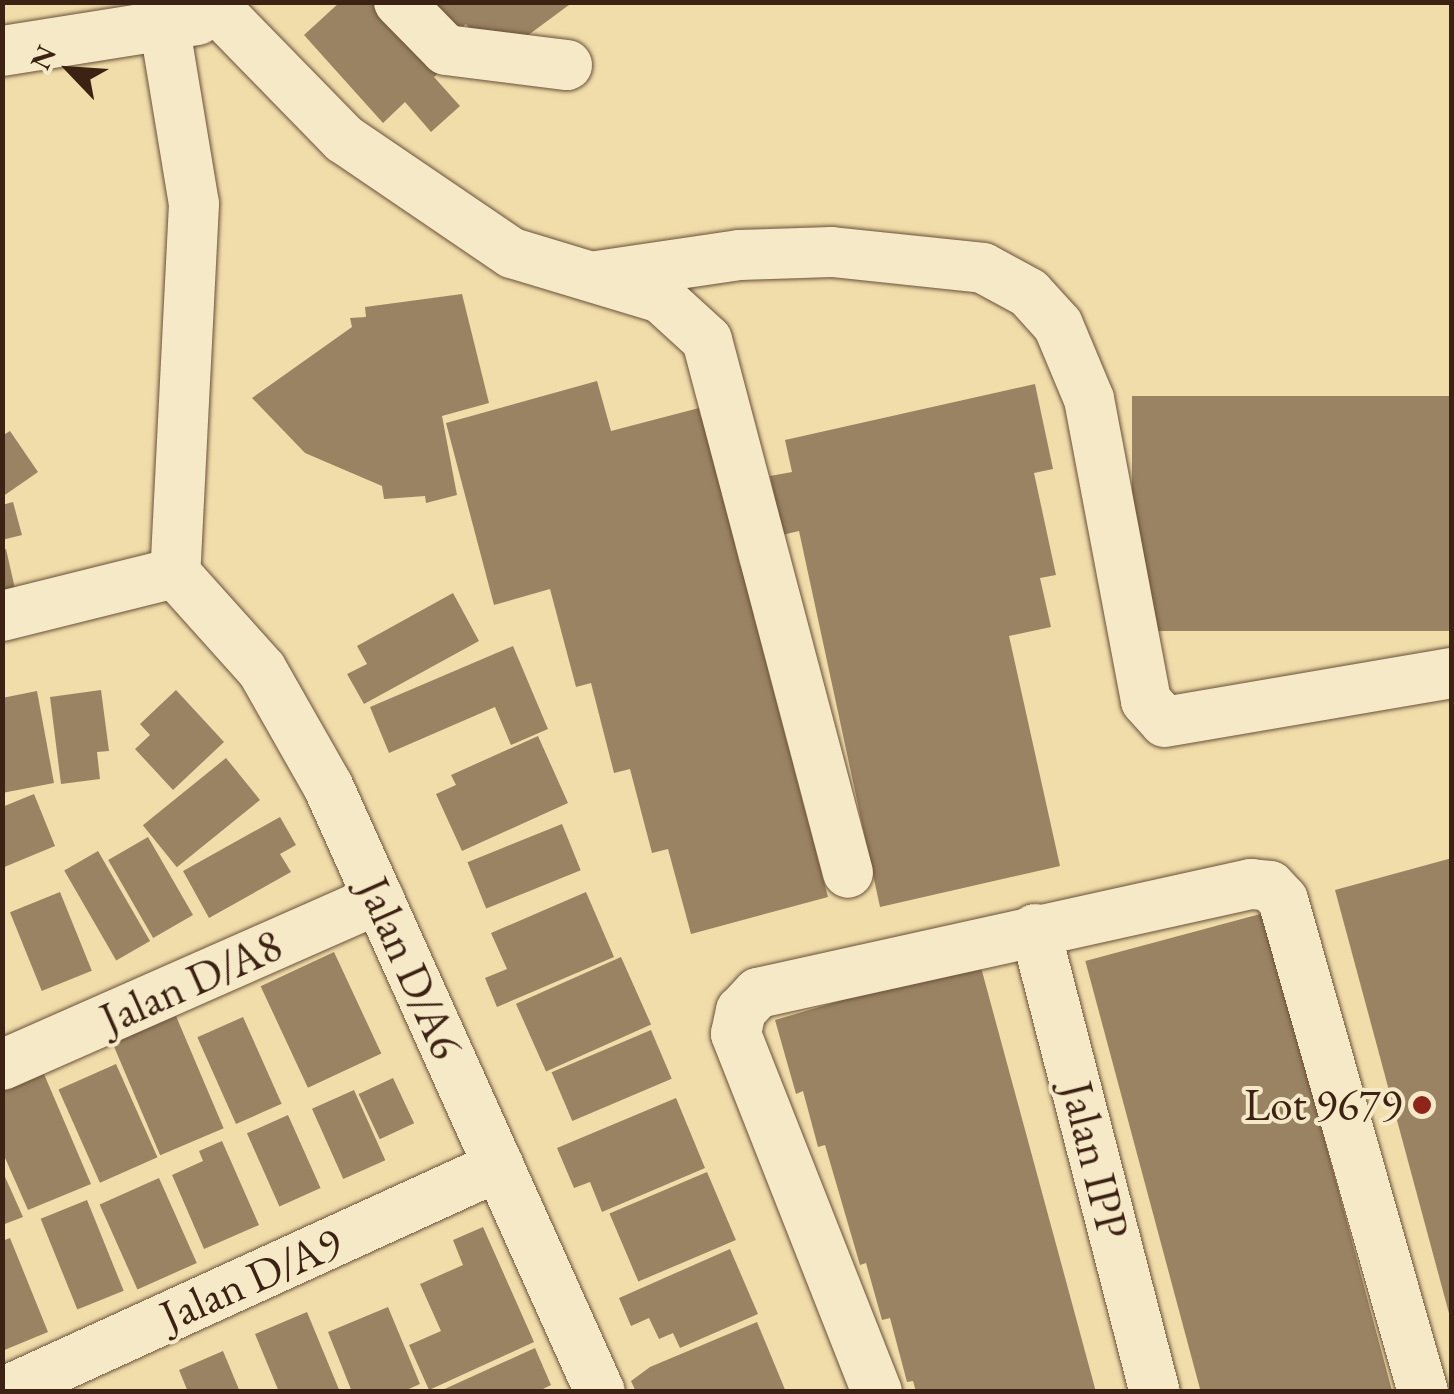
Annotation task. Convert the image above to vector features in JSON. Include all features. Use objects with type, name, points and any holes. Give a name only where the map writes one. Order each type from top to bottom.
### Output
[{"type":"street","points":[[399,2],[446,50],[568,64]]},
{"type":"street","points":[[2,52],[165,29],[236,8],[344,139],[512,253],[661,298],[707,340],[848,873]]},
{"type":"street","points":[[2,616],[175,573],[194,204],[165,29]]},
{"type":"street","points":[[597,276],[739,255],[832,252],[983,268],[1029,293],[1058,324],[1089,398],[1146,701],[1165,722],[1452,673]]},
{"type":"street","name":"Jalan D/A6","points":[[175,573],[262,670],[328,786],[600,1392]]},
{"type":"street","points":[[877,1392],[736,1034],[740,1011],[758,993],[1251,884],[1270,886],[1283,900],[1424,1392]]},
{"type":"street","name":"Jalan D/A8","points":[[2,1064],[380,899]]},
{"type":"street","name":"Jalan IPP","points":[[1036,929],[1155,1392]]},
{"type":"street","name":"Jalan D/A9","points":[[4,1392],[499,1166]]},
{"type":"building","points":[[340,2],[386,2],[444,68],[434,77],[460,106],[431,132],[405,102],[383,123],[304,35]]},
{"type":"building","points":[[428,2],[573,2],[493,61],[466,24],[452,35]]},
{"type":"building","points":[[462,294],[489,403],[442,416],[457,495],[426,503],[425,496],[384,499],[382,486],[305,453],[252,398],[352,327],[350,318],[366,317],[365,307]]},
{"type":"building","points":[[597,381],[611,431],[699,408],[701,418],[711,415],[746,543],[735,545],[740,566],[784,554],[798,605],[754,617],[828,897],[691,934],[668,849],[652,853],[630,769],[614,773],[591,683],[576,687],[550,589],[494,605],[446,423]]},
{"type":"building","points":[[1035,384],[1053,469],[1034,473],[1056,575],[1040,578],[1051,627],[1009,636],[1060,866],[880,907],[799,531],[782,535],[770,476],[792,472],[785,440]]},
{"type":"building","points":[[1132,396],[1452,396],[1452,631],[1132,631]]},
{"type":"building","points":[[10,431],[38,472],[2,497],[2,436]]},
{"type":"building","points":[[13,502],[22,535],[2,540],[2,505]]},
{"type":"building","points":[[6,549],[16,593],[2,596],[2,550]]},
{"type":"building","points":[[453,593],[479,641],[364,704],[347,674],[367,664],[357,646]]},
{"type":"building","points":[[513,646],[548,729],[511,745],[495,707],[389,753],[370,707]]},
{"type":"building","points":[[101,690],[109,751],[97,752],[100,779],[61,784],[50,697]]},
{"type":"building","points":[[176,690],[224,742],[173,790],[135,749],[150,735],[140,724]]},
{"type":"building","points":[[37,691],[54,783],[2,793],[2,698]]},
{"type":"building","points":[[538,736],[568,803],[462,851],[436,794],[456,785],[451,775]]},
{"type":"building","points":[[226,758],[260,800],[177,867],[143,825]]},
{"type":"building","points":[[34,794],[55,846],[2,868],[2,807]]},
{"type":"building","points":[[280,817],[296,845],[280,854],[291,872],[209,918],[183,871]]},
{"type":"building","points":[[562,824],[581,870],[486,909],[467,862]]},
{"type":"building","points":[[148,837],[193,915],[153,938],[108,860]]},
{"type":"building","points":[[98,851],[150,941],[116,961],[64,870]]},
{"type":"building","name":"Lot 9679","points":[[1452,858],[1452,1316],[1450,1317],[1335,890]]},
{"type":"building","points":[[60,892],[92,971],[42,991],[10,912]]},
{"type":"building","points":[[586,892],[614,957],[497,1007],[485,978],[507,969],[491,933]]},
{"type":"building","points":[[1264,913],[1392,1392],[1201,1392],[1085,961]]},
{"type":"building","points":[[334,952],[381,1054],[308,1088],[261,986]]},
{"type":"building","points":[[621,957],[651,1025],[546,1071],[516,1004]]},
{"type":"building","points":[[979,960],[1096,1392],[916,1392],[913,1381],[907,1382],[890,1318],[882,1320],[866,1263],[860,1265],[825,1145],[818,1147],[803,1091],[796,1094],[775,1020]]},
{"type":"building","points":[[176,1016],[224,1128],[160,1155],[112,1043]]},
{"type":"building","points":[[243,1017],[282,1104],[236,1124],[197,1037]]},
{"type":"building","points":[[651,1030],[672,1079],[572,1121],[552,1072]]},
{"type":"building","points":[[35,1053],[91,1184],[28,1210],[2,1151],[2,1089]]},
{"type":"building","points":[[116,1064],[157,1157],[100,1183],[58,1090]]},
{"type":"building","points":[[393,1078],[414,1123],[380,1139],[359,1094]]},
{"type":"building","points":[[354,1090],[385,1160],[343,1179],[312,1109]]},
{"type":"building","points":[[676,1098],[705,1168],[602,1212],[590,1182],[574,1188],[557,1148]]},
{"type":"building","points":[[288,1115],[321,1188],[279,1206],[247,1133]]},
{"type":"building","points":[[222,1141],[259,1225],[204,1249],[172,1175],[203,1161],[199,1151]]},
{"type":"building","points":[[2,1170],[23,1217],[2,1225]]},
{"type":"building","points":[[707,1172],[736,1240],[638,1282],[609,1213]]},
{"type":"building","points":[[159,1178],[197,1263],[137,1289],[100,1204]]},
{"type":"building","points":[[87,1200],[124,1291],[77,1310],[41,1219]]},
{"type":"building","points":[[483,1227],[534,1342],[429,1390],[409,1345],[441,1331],[420,1284],[463,1265],[453,1240]]},
{"type":"building","points":[[10,1238],[48,1332],[2,1351],[2,1241]]},
{"type":"building","points":[[730,1249],[758,1314],[680,1348],[673,1333],[659,1339],[649,1318],[631,1326],[619,1298]]},
{"type":"building","points":[[388,1307],[420,1384],[402,1392],[352,1392],[328,1332]]},
{"type":"building","points":[[307,1312],[340,1392],[279,1392],[255,1334]]},
{"type":"building","points":[[757,1322],[786,1392],[636,1392],[631,1381],[650,1367]]},
{"type":"building","points":[[535,1348],[551,1385],[537,1392],[438,1392]]},
{"type":"building","points":[[223,1351],[240,1392],[188,1392],[179,1370]]},
{"type":"place","name":"Lot 9679","points":[[1422,1105]]}]
